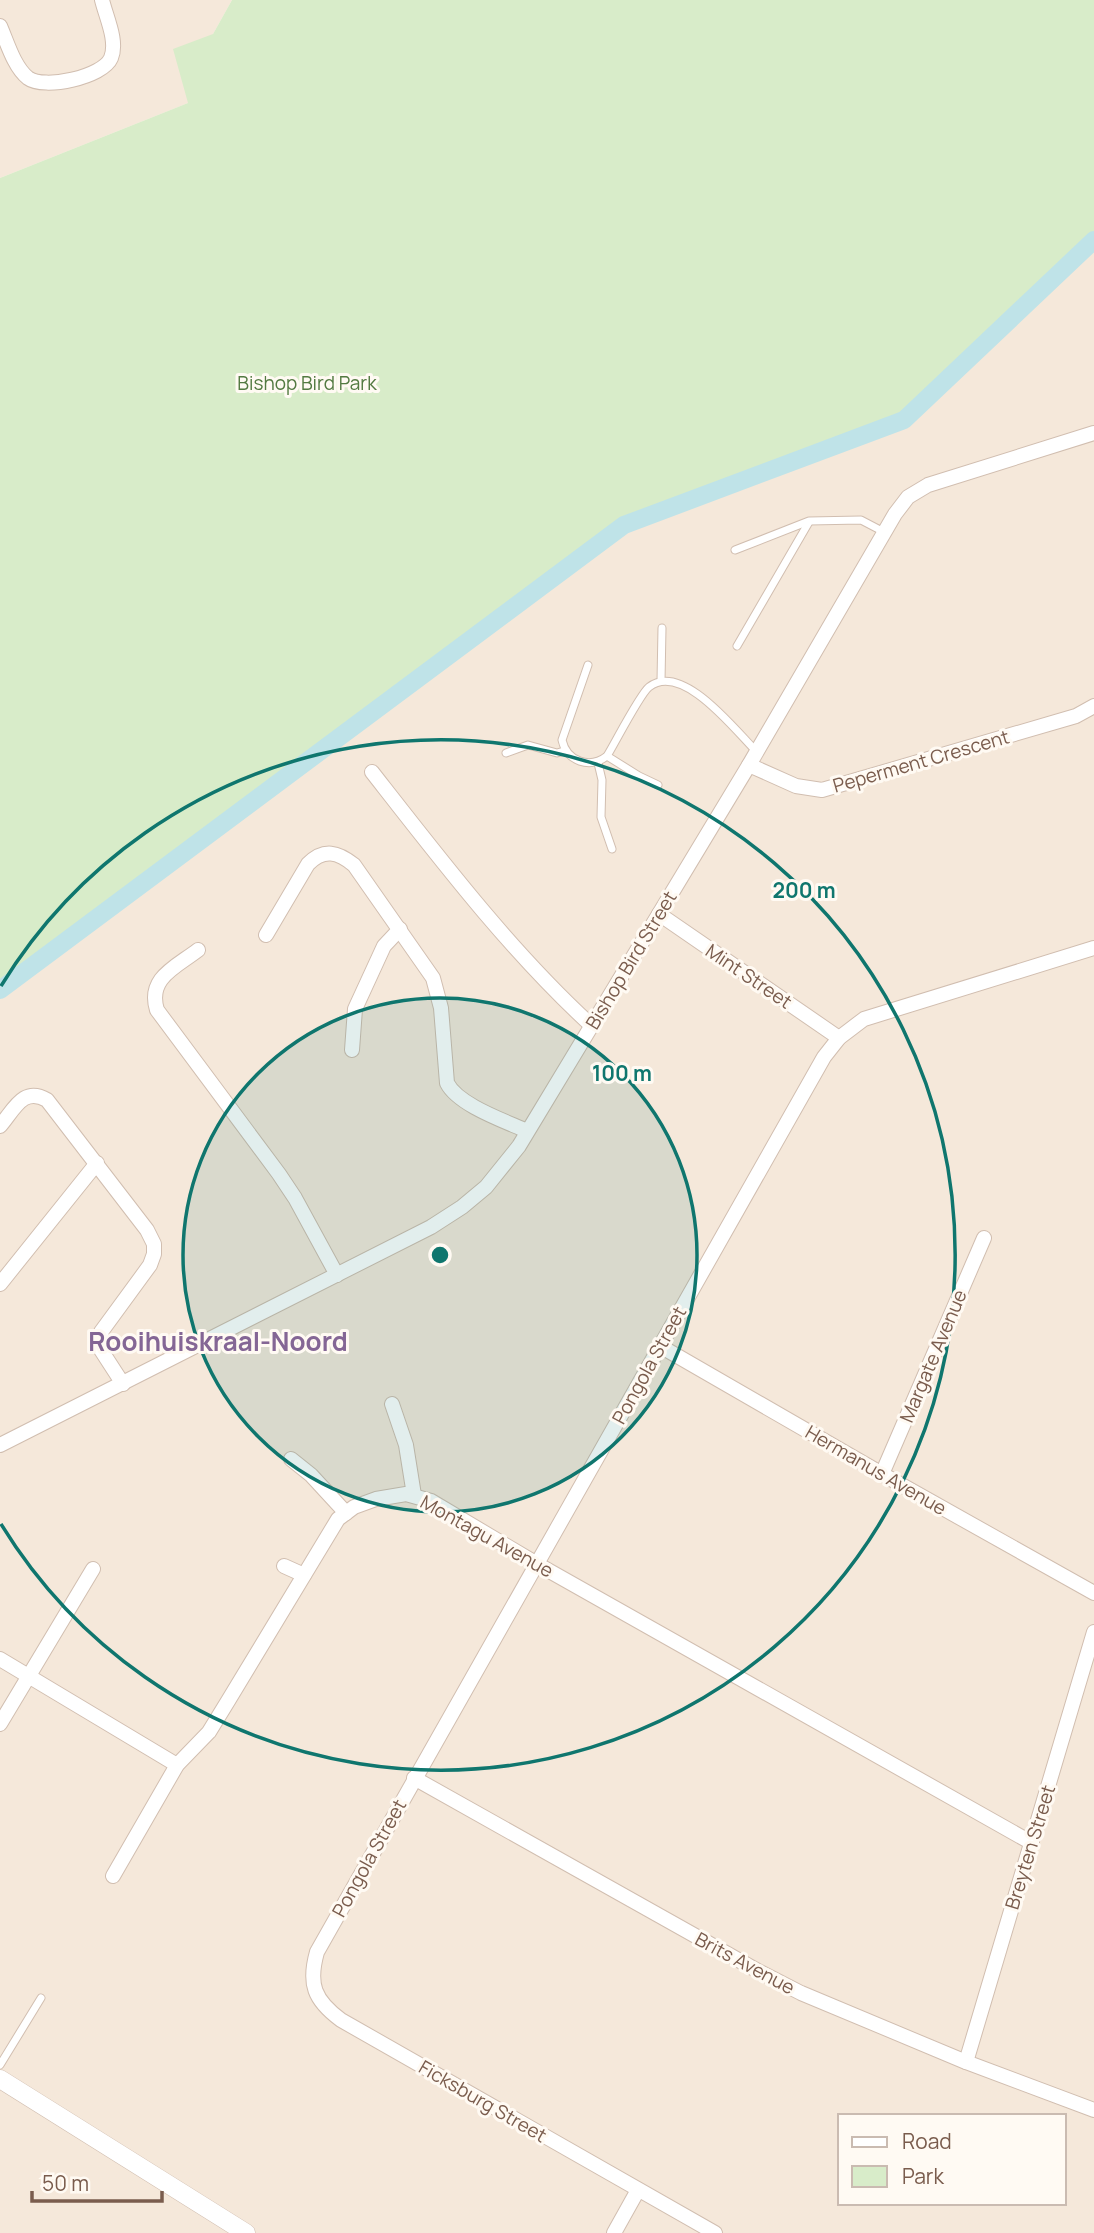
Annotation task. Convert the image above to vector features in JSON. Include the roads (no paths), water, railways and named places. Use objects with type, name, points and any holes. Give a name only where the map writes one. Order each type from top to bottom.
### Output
[{"type":"street","points":[[0,26],[25,75],[40,83],[52,84],[99,71],[111,58],[112,41],[103,0]]},
{"type":"street","name":"Bishop Bird Street","points":[[0,1445],[431,1227],[486,1187],[527,1132],[592,1026],[753,758],[884,532],[908,498],[928,485],[1094,433]]},
{"type":"street","name":"Peperment Crescent","points":[[753,758],[796,786],[822,790],[1076,716],[1094,706]]},
{"type":"street","points":[[372,772],[453,875],[547,982],[592,1026]]},
{"type":"street","points":[[266,935],[308,864],[315,857],[326,853],[344,857],[354,864],[438,988],[447,1083],[450,1088],[459,1098],[527,1132]]},
{"type":"street","name":"Mint Street","points":[[659,914],[839,1038]]},
{"type":"street","points":[[352,1050],[355,1009],[384,946],[400,929]]},
{"type":"street","name":"Pongola Street","points":[[328,1930],[817,1069],[839,1038],[864,1020],[1094,948]]},
{"type":"street","points":[[198,950],[159,980],[153,998],[157,1010],[279,1174],[337,1275]]},
{"type":"street","points":[[0,1126],[24,1098],[38,1094],[55,1108],[154,1244],[150,1265],[101,1332],[101,1350],[123,1384]]},
{"type":"street","points":[[0,1284],[97,1163]]},
{"type":"street","name":"Margate Avenue","points":[[882,1474],[984,1238]]},
{"type":"street","name":"Hermanus Avenue","points":[[660,1346],[1094,1593]]},
{"type":"street","points":[[392,1404],[406,1445],[414,1495]]},
{"type":"street","points":[[291,1459],[311,1475],[346,1513]]},
{"type":"street","name":"Montagu Avenue","points":[[113,1876],[177,1765],[209,1732],[338,1519],[354,1507],[376,1499],[405,1494],[431,1500],[537,1564],[1032,1843]]},
{"type":"street","points":[[284,1566],[304,1576]]},
{"type":"street","points":[[0,1724],[93,1569]]},
{"type":"street","name":"Breyten Street","points":[[966,2062],[1094,1632]]},
{"type":"street","points":[[0,1659],[177,1765]]},
{"type":"street","name":"Brits Avenue","points":[[414,1778],[801,1993],[966,2062],[1094,2110]]},
{"type":"street","name":"Ficksburg Street","points":[[328,1930],[317,1952],[312,1970],[313,1983],[326,2008],[341,2020],[715,2233]]},
{"type":"street","points":[[0,2079],[246,2233]]},
{"type":"street","points":[[614,2233],[638,2190]]},
{"type":"lane","points":[[735,550],[809,521],[861,520],[884,532]]},
{"type":"lane","points":[[737,646],[809,521]]},
{"type":"lane","points":[[661,681],[662,628]]},
{"type":"lane","points":[[588,665],[562,740],[565,751],[574,758],[598,763],[607,756],[648,688],[661,681],[673,681],[697,693],[753,758]]},
{"type":"lane","points":[[506,753],[528,745],[557,753],[565,751]]},
{"type":"lane","points":[[607,756],[658,785]]},
{"type":"lane","points":[[598,763],[602,780],[601,817],[612,849]]},
{"type":"lane","points":[[0,2065],[41,1998]]},
{"type":"waterway","points":[[0,990],[624,525],[904,420],[1094,240]]},
{"type":"district","name":"Rooihuiskraal-Noord","points":[[218,1342]]},
{"type":"park label","name":"Bishop Bird Park","points":[[307,383]]}]
